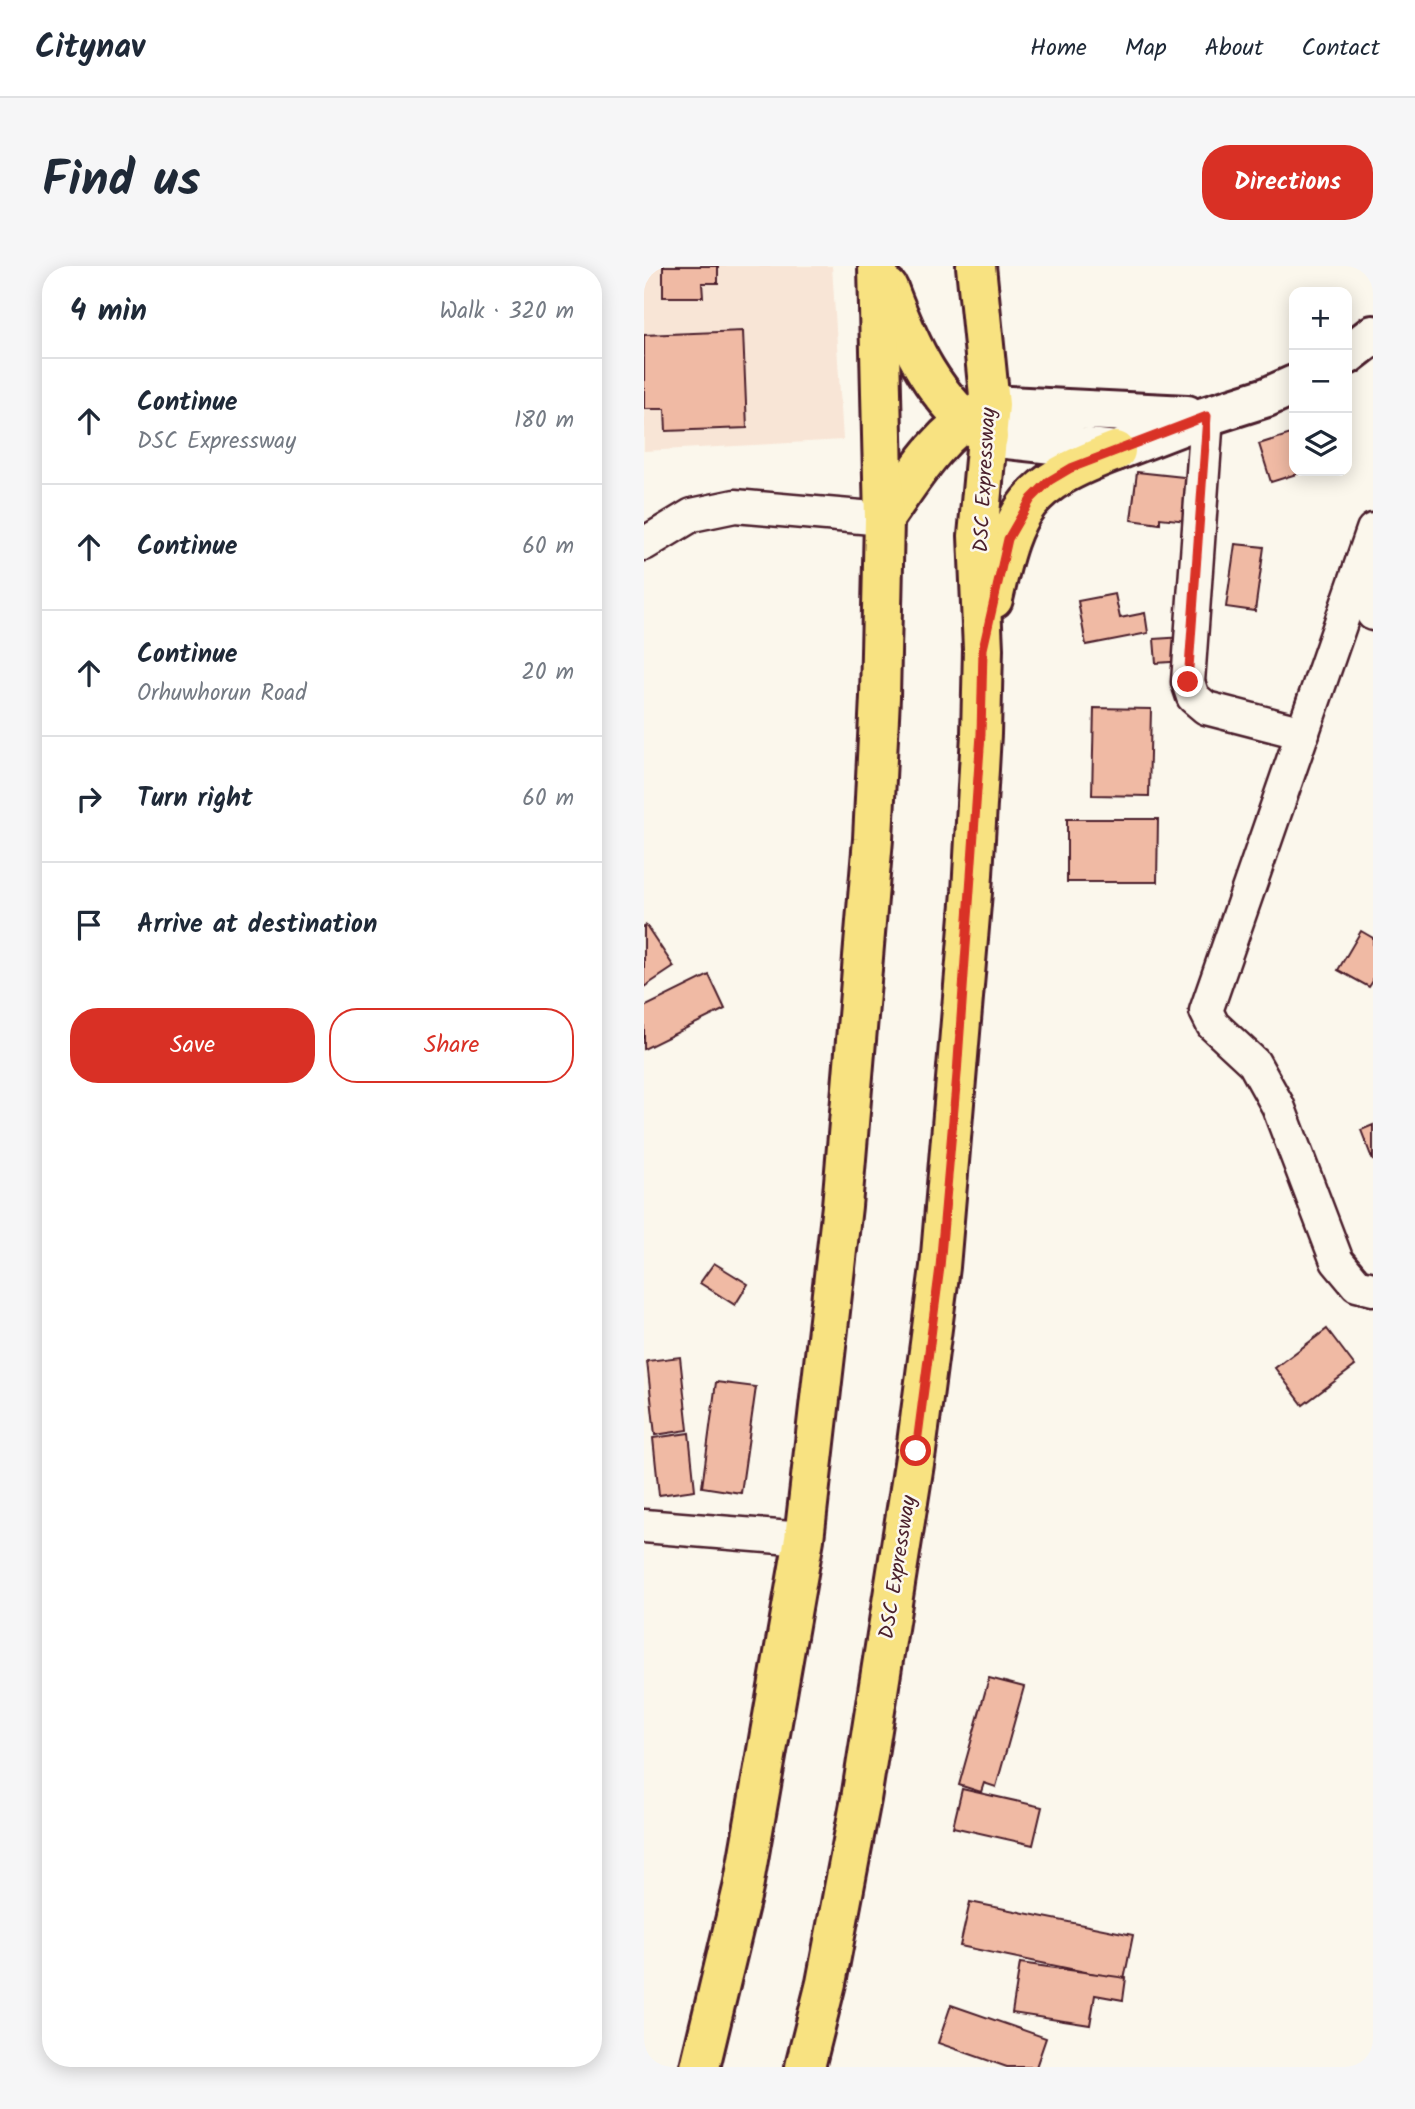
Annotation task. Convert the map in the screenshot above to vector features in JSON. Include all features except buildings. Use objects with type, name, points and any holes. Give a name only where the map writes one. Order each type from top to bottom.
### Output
[{"type":"main road","points":[[879,266],[916,355],[980,420],[921,466],[884,519]]},
{"type":"main road","points":[[700,2067],[743,1888],[804,1539],[842,1206],[873,839],[884,519],[879,266]]},
{"type":"main road","name":"DSC Expressway","points":[[805,2067],[826,1983],[861,1799],[916,1451],[940,1267],[972,892],[981,734],[983,649],[978,536],[980,420],[976,266]]},
{"type":"main road","points":[[983,649],[1008,539],[1031,499],[1049,481],[1071,468],[1116,451]]},
{"type":"street","points":[[1352,351],[1373,335]]},
{"type":"street","points":[[980,420],[1116,451],[1289,387]]},
{"type":"street","points":[[980,420],[1207,416]]},
{"type":"street","points":[[1207,416],[1188,682],[1193,696],[1206,708],[1303,733]]},
{"type":"street","points":[[644,544],[692,515],[735,506],[884,519]]},
{"type":"street","points":[[1373,530],[1206,1011],[1213,1025],[1254,1063],[1278,1106],[1337,1261],[1357,1285],[1373,1289]]},
{"type":"street","points":[[1362,566],[1373,614]]},
{"type":"street","points":[[644,1526],[804,1539]]},
{"type":"shaded area","points":[[644,266],[832,266],[843,440],[644,451]]},
{"type":"route","points":[[916,1451],[940,1267],[957,1074],[972,892],[983,649],[1008,539],[1031,499],[1049,481],[1071,468],[1207,416],[1188,682]]}]
